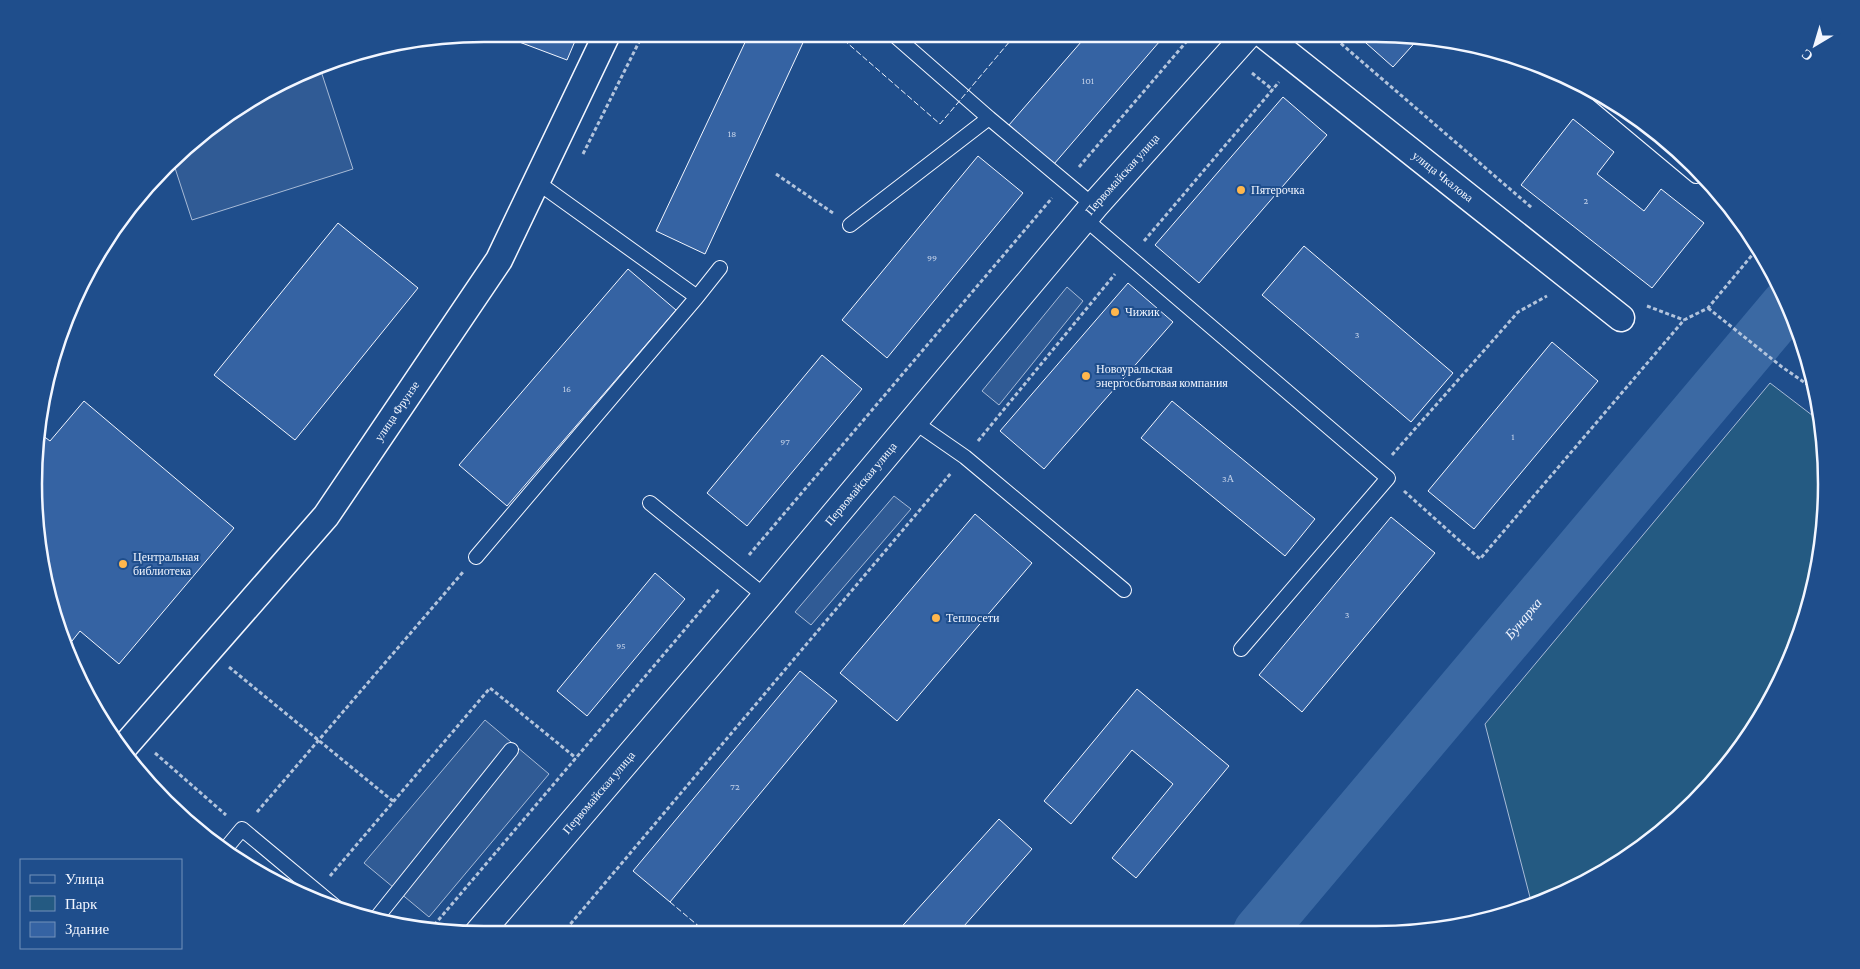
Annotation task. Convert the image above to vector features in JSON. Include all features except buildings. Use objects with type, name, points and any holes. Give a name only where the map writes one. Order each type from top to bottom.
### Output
[{"type":"main road","name":"Первомайская улица","points":[[485,926],[766,597],[1089,212],[1240,42]]},
{"type":"street","name":"улица Фрунзе","points":[[127,744],[326,516],[499,260],[603,42]]},
{"type":"street","name":"улица Чкалова","points":[[1273,42],[1620,318]]},
{"type":"lane","points":[[902,42],[1065,182],[1089,212],[1131,256],[1384,474],[1241,649]]},
{"type":"lane","points":[[850,225],[989,118]]},
{"type":"lane","points":[[537,182],[697,297]]},
{"type":"lane","points":[[476,557],[720,268]]},
{"type":"lane","points":[[913,421],[964,457],[1124,590]]},
{"type":"lane","points":[[650,503],[766,597]]},
{"type":"lane","points":[[380,914],[511,750]]},
{"type":"lane","points":[[229,845],[242,829],[322,896]]},
{"type":"path","points":[[435,924],[1186,42]]},
{"type":"path","points":[[1339,42],[1539,214]]},
{"type":"path","points":[[569,926],[1296,62]]},
{"type":"path","points":[[776,174],[850,225]]},
{"type":"path","points":[[1549,295],[1518,312],[1384,474],[1480,558],[1684,320],[1708,308],[1752,255]]},
{"type":"path","points":[[1620,318],[1643,304],[1684,320]]},
{"type":"path","points":[[1708,308],[1727,325],[1805,383]]},
{"type":"path","points":[[152,751],[242,829],[476,557]]},
{"type":"path","points":[[227,665],[394,802]]},
{"type":"path","points":[[317,891],[490,688],[576,758]]},
{"type":"green space","points":[[1770,383],[1812,415],[1817,456],[1817,513],[1809,571],[1794,627],[1772,680],[1743,730],[1708,776],[1667,817],[1621,852],[1596,867],[1571,881],[1530,898],[1485,724]]},
{"type":"shaded area","points":[[322,73],[353,169],[192,220],[175,169],[215,134],[239,117],[289,88]]},
{"type":"shaded area","points":[[1067,287],[1083,301],[999,405],[982,391]]},
{"type":"shaded area","points":[[894,496],[911,509],[811,625],[795,612]]},
{"type":"shaded area","points":[[485,720],[549,774],[429,917],[364,863]]},
{"type":"waterway","name":"Бунарка","points":[[1264,926],[1782,311]]},
{"type":"fence","points":[[846,42],[940,124],[1009,42]]},
{"type":"fence","points":[[670,902],[698,926]]},
{"type":"place","name":"Пятерочка","points":[[1241,190]]},
{"type":"place","name":"Чижик","points":[[1115,312]]},
{"type":"place","name":"Новоуральская энергосбытовая компания","points":[[1086,376]]},
{"type":"place","name":"Центральная библиотека","points":[[123,564]]},
{"type":"place","name":"Теплосети","points":[[936,618]]}]
